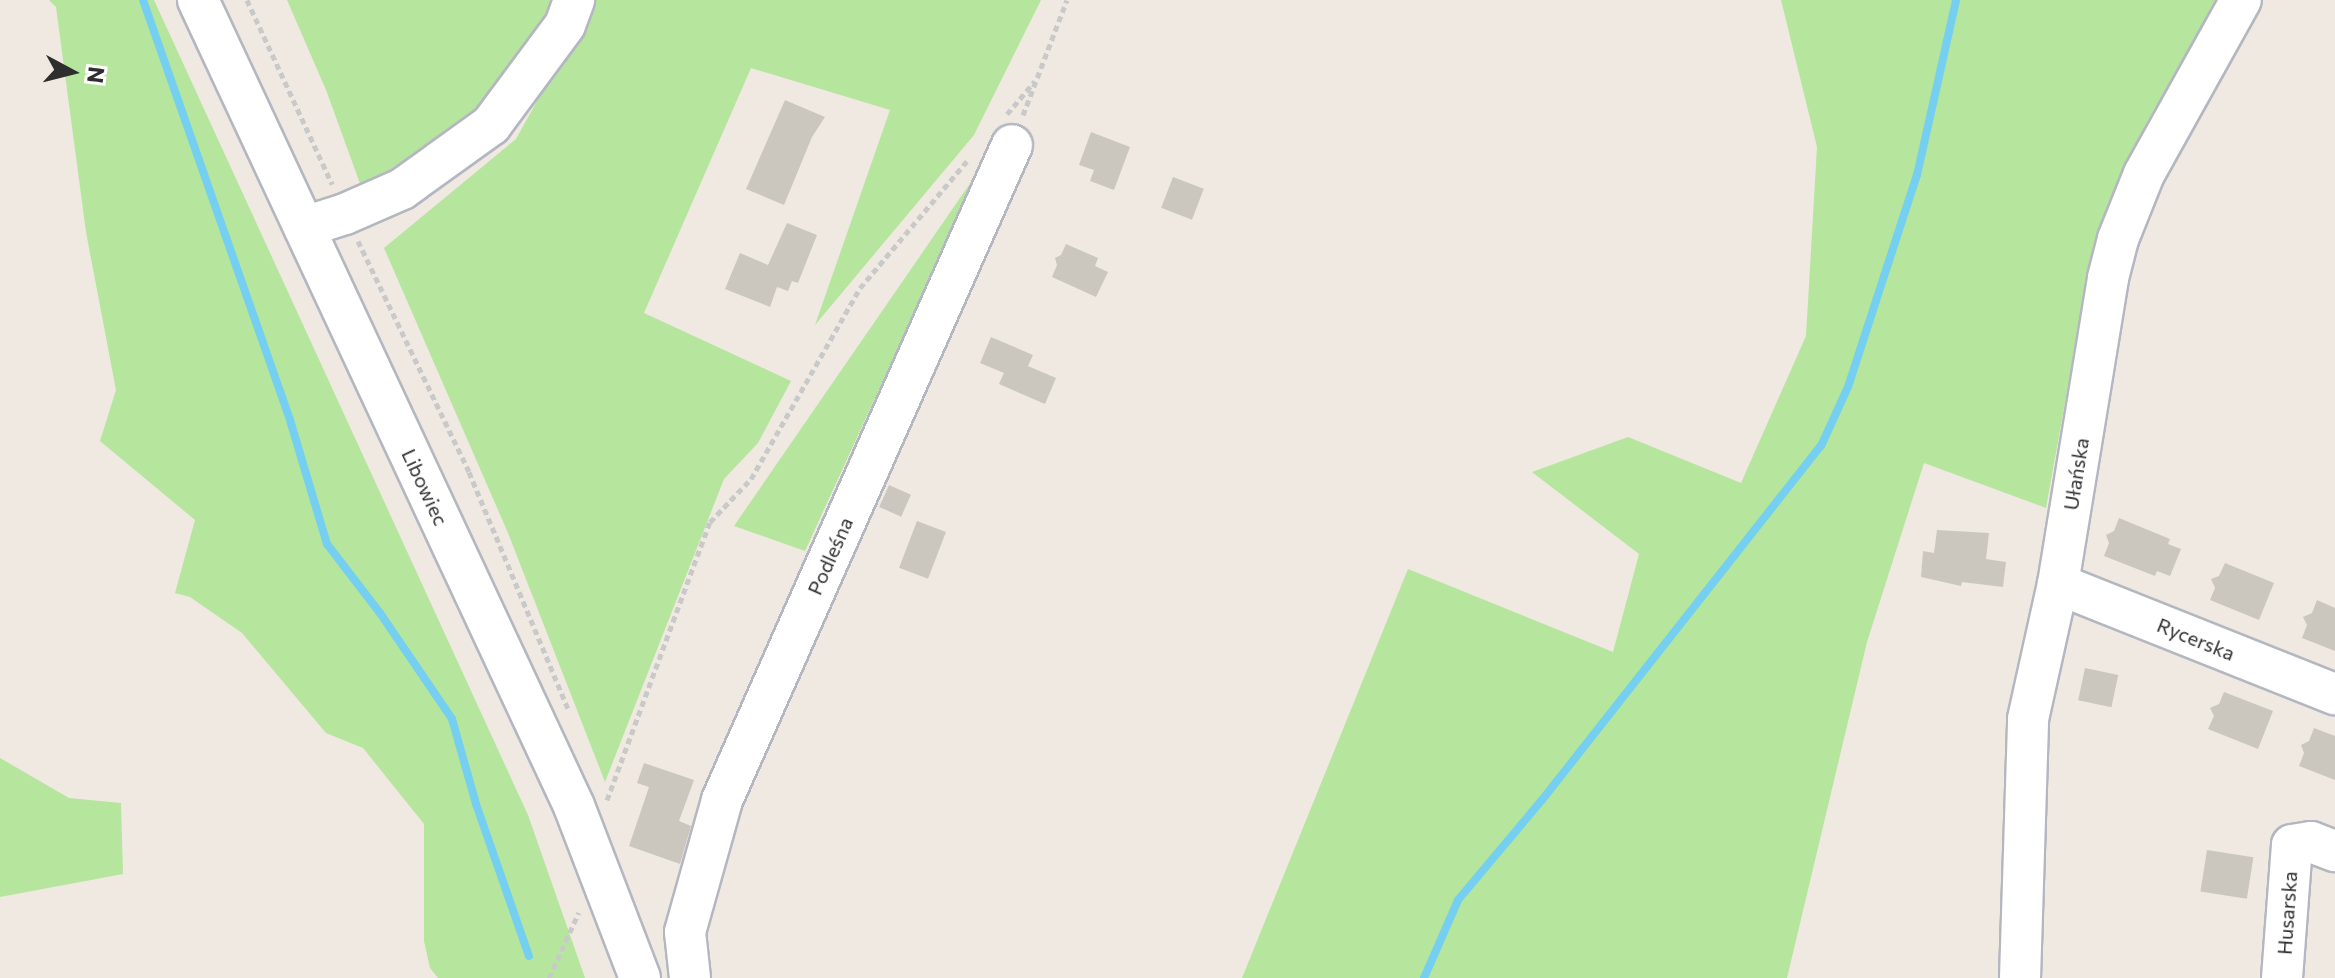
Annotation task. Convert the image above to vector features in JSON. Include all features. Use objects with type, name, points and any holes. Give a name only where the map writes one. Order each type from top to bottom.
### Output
[{"type":"street","name":"Libowiec","points":[[198,0],[574,806],[640,978]]},
{"type":"street","points":[[304,227],[345,214],[402,189],[491,125],[565,25],[574,0]]},
{"type":"street","name":"Ułańska","points":[[2020,978],[2028,719],[2058,584],[2108,278],[2118,239],[2144,174],[2241,0]]},
{"type":"street","name":"Podleśna","points":[[690,978],[685,932],[722,800],[1008,131]]},
{"type":"street","name":"Rycerska","points":[[2058,584],[2335,694]]},
{"type":"street","name":"Husarska","points":[[2282,978],[2292,845],[2311,842],[2335,851]]},
{"type":"path","points":[[247,0],[345,214],[469,472],[570,715]]},
{"type":"path","points":[[1008,131],[1035,81],[1067,0]]},
{"type":"path","points":[[1008,131],[1035,81]]},
{"type":"path","points":[[587,845],[613,786],[710,522],[751,479],[860,288],[973,154]]},
{"type":"path","points":[[549,978],[573,918],[603,884]]},
{"type":"green space","points":[[49,0],[154,0],[528,815],[585,978],[438,978],[430,968],[424,941],[424,824],[363,748],[326,733],[242,633],[190,597],[175,593],[195,520],[100,441],[116,390],[86,232],[56,7]]},
{"type":"green space","points":[[287,0],[554,0],[544,28],[469,126],[362,189],[326,90]]},
{"type":"green space","points":[[593,0],[1041,0],[974,135],[815,325],[890,110],[751,68],[644,313],[791,381],[758,443],[724,479],[605,782],[508,533],[384,248],[516,139]]},
{"type":"green space","points":[[1781,0],[2217,0],[2147,122],[2088,275],[2046,508],[1924,463],[1867,642],[1787,978],[1242,978],[1408,569],[1613,652],[1639,554],[1532,472],[1628,437],[1741,483],[1806,336],[1817,147]]},
{"type":"green space","points":[[980,169],[805,551],[734,526]]},
{"type":"green space","points":[[0,758],[69,798],[121,803],[123,874],[0,897]]},
{"type":"building","points":[[785,100],[825,117],[812,137],[784,205],[746,189]]},
{"type":"building","points":[[1091,132],[1130,147],[1114,190],[1090,181],[1094,170],[1079,165]]},
{"type":"building","points":[[1173,177],[1204,189],[1192,220],[1161,208]]},
{"type":"building","points":[[787,223],[817,235],[798,283],[792,281],[788,291],[777,287],[770,307],[725,289],[740,253],[768,265]]},
{"type":"building","points":[[1066,244],[1098,258],[1095,266],[1108,272],[1096,297],[1052,277],[1057,265],[1055,258],[1061,255]]},
{"type":"building","points":[[991,337],[1033,355],[1028,366],[1056,378],[1045,404],[999,384],[1004,373],[980,363]]},
{"type":"building","points":[[889,485],[911,495],[901,517],[879,507]]},
{"type":"building","points":[[2119,518],[2170,539],[2168,544],[2181,549],[2170,576],[2157,571],[2155,576],[2104,556],[2109,543],[2106,535],[2114,531]]},
{"type":"building","points":[[917,521],[946,532],[928,579],[899,568]]},
{"type":"building","points":[[1937,530],[1989,533],[1986,559],[2006,562],[2003,587],[1962,582],[1961,586],[1921,577],[1923,551],[1934,553]]},
{"type":"building","points":[[2225,563],[2274,583],[2259,620],[2210,600],[2215,588],[2211,579],[2219,576]]},
{"type":"building","points":[[2317,600],[2335,608],[2335,651],[2302,638],[2307,625],[2303,617],[2312,613]]},
{"type":"building","points":[[2085,668],[2118,675],[2111,707],[2078,700]]},
{"type":"building","points":[[2224,692],[2273,711],[2258,749],[2208,729],[2214,716],[2210,708],[2219,704]]},
{"type":"building","points":[[2314,728],[2335,736],[2335,780],[2299,766],[2304,753],[2301,745],[2309,741]]},
{"type":"building","points":[[644,763],[694,780],[679,821],[691,826],[680,864],[629,846],[649,787],[637,783]]},
{"type":"building","points":[[2207,850],[2253,857],[2247,899],[2200,891]]},
{"type":"waterway","points":[[143,0],[290,420],[327,544],[380,613],[452,719],[476,804],[529,956]]},
{"type":"waterway","points":[[1424,978],[1458,900],[1542,800],[1821,446],[1848,387],[1917,175],[1956,0]]}]
